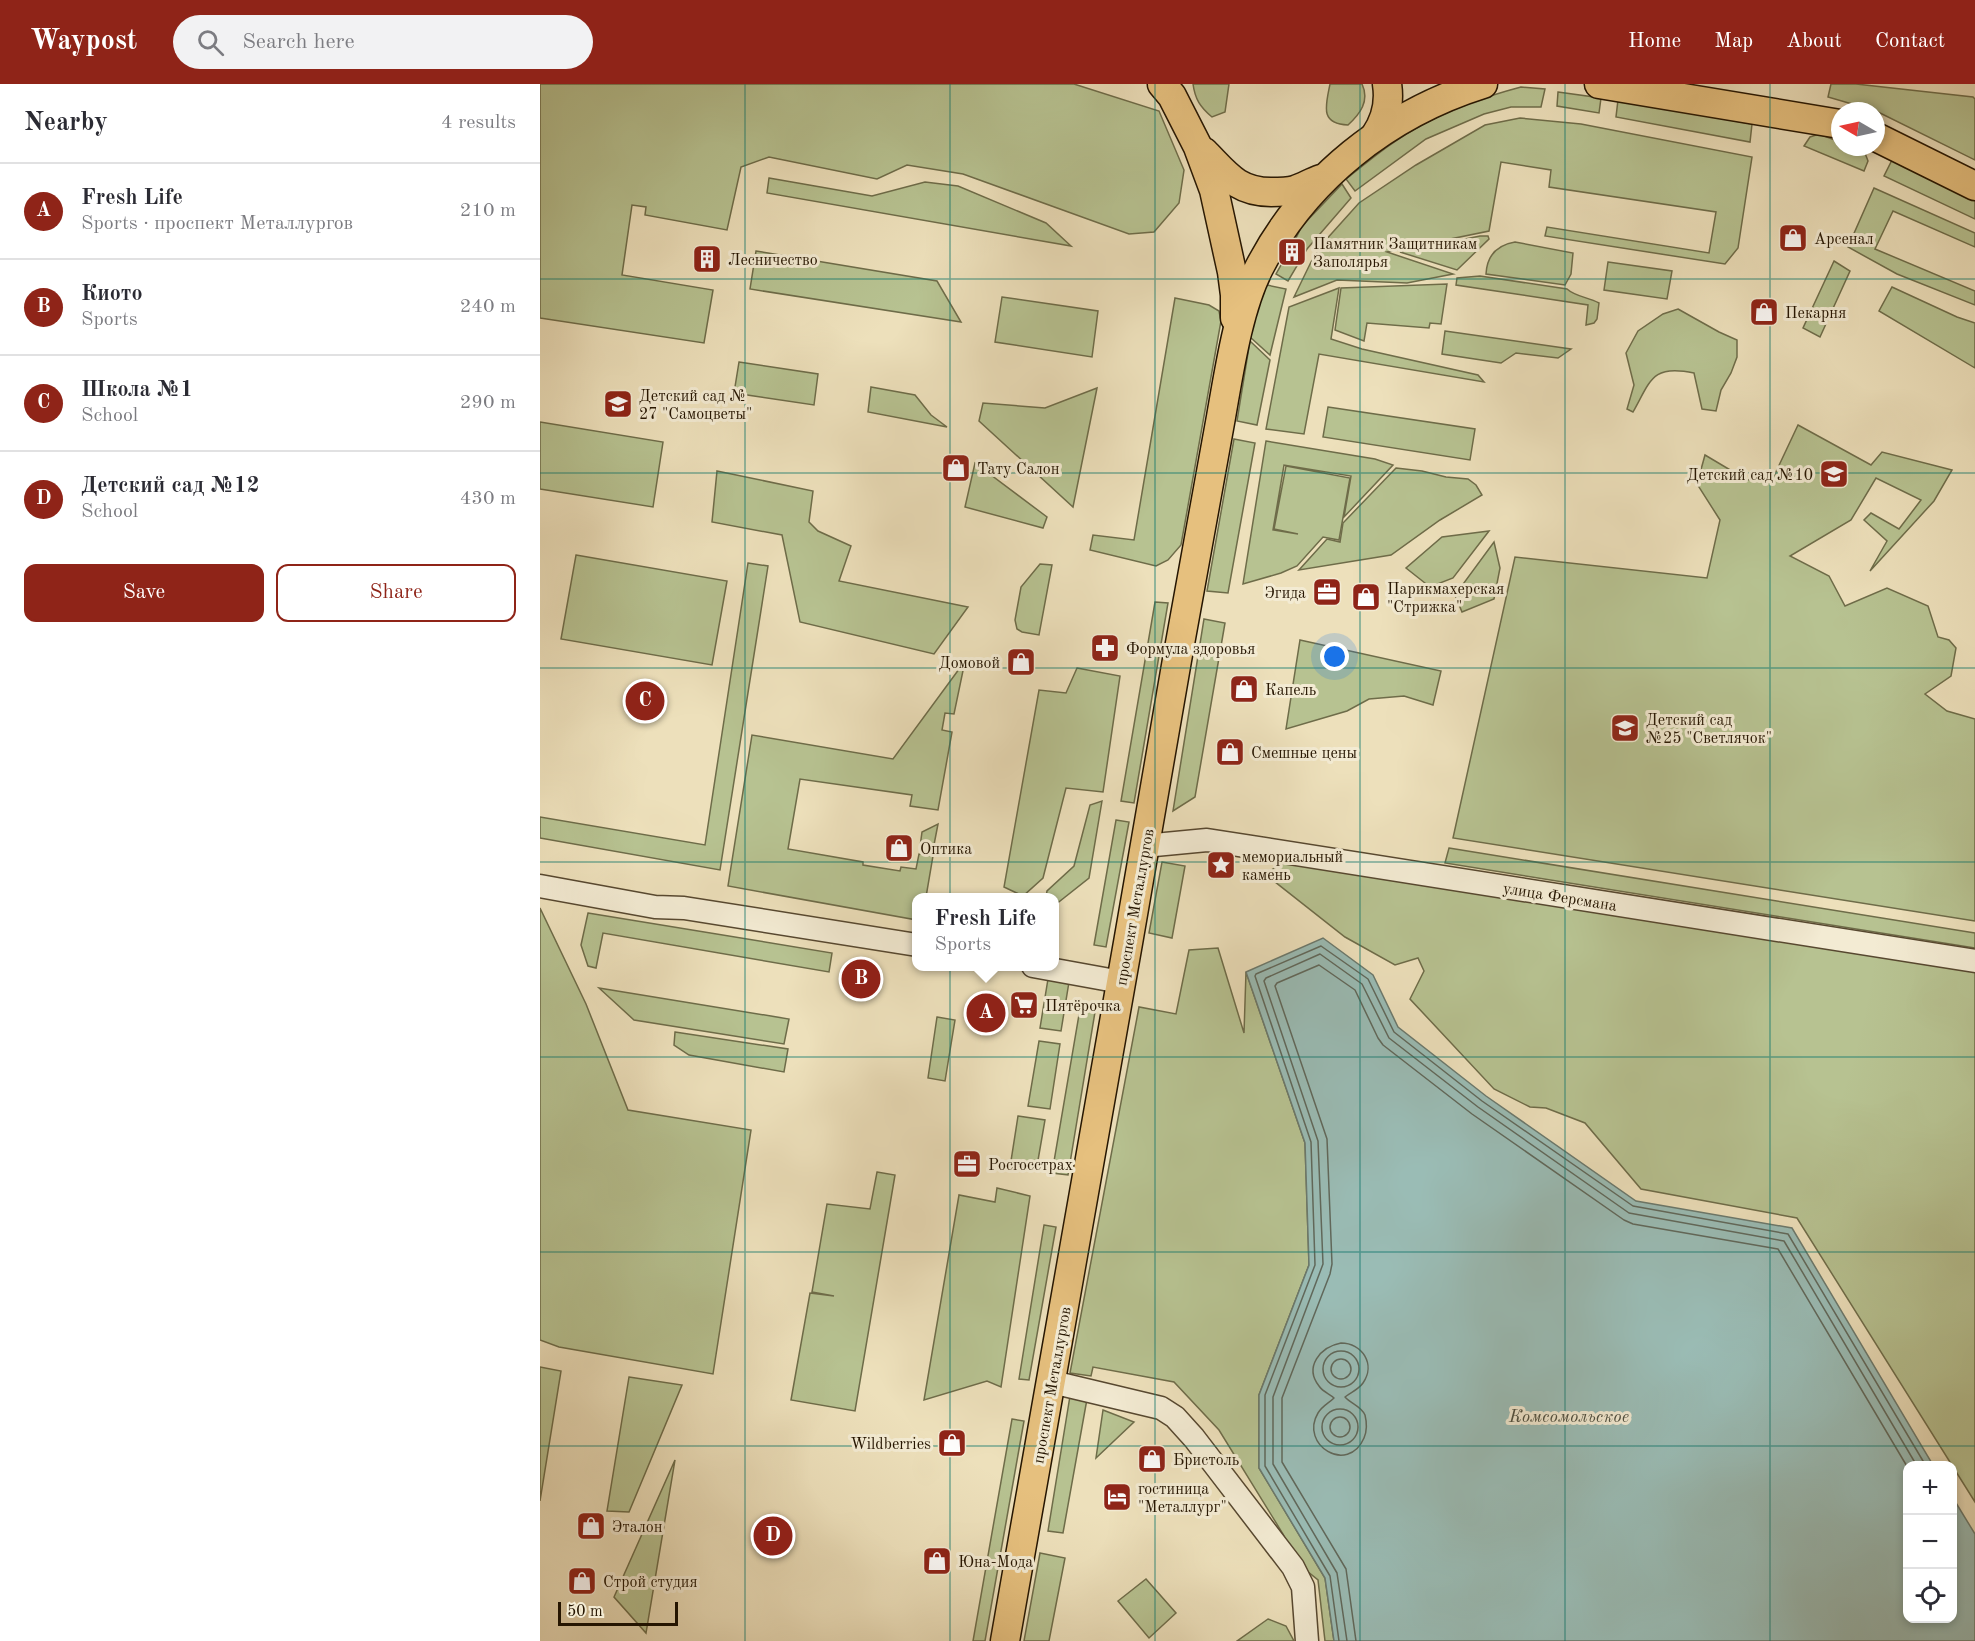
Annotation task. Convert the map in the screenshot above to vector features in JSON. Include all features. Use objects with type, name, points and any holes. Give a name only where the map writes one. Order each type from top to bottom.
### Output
[{"type":"main road","points":[[1376,136],[1386,116],[1388,84]]},
{"type":"main road","points":[[1234,350],[1256,273],[1301,202],[1353,152],[1376,136],[1430,106],[1483,84]]},
{"type":"main road","points":[[1599,84],[1831,122]]},
{"type":"main road","points":[[1169,88],[1198,147],[1214,190],[1235,295],[1234,350]]},
{"type":"main road","points":[[1885,141],[1975,186]]},
{"type":"main road","points":[[1198,147],[1237,184],[1249,189],[1262,192],[1294,190],[1323,179]]},
{"type":"main road","name":"проспект Металлургов","points":[[1005,1641],[1144,846],[1234,350]]},
{"type":"street","name":"улица Ферсмана","points":[[1144,846],[1207,840],[1975,961]]},
{"type":"street","points":[[540,886],[655,907],[684,908],[912,944]]},
{"type":"street","points":[[1059,971],[1121,982]]},
{"type":"street","points":[[1052,1382],[1161,1408],[1175,1417],[1194,1438],[1293,1567],[1303,1587],[1308,1641]]},
{"type":"green space","points":[[540,84],[1074,84],[1159,111],[1184,170],[1179,203],[1154,232],[1129,234],[963,174],[907,165],[877,179],[769,157],[741,167],[727,230],[645,215],[646,207],[632,205],[622,275],[713,290],[704,343],[540,318]]},
{"type":"green space","points":[[1193,84],[1229,84],[1225,112],[1212,117],[1204,110],[1195,94]]},
{"type":"green space","points":[[1330,84],[1362,84],[1364,102],[1348,125],[1339,124],[1329,117],[1326,106]]},
{"type":"green space","points":[[1831,84],[1856,84],[1973,97],[1975,99],[1975,160],[1885,115],[1885,102],[1845,102],[1828,97]]},
{"type":"green space","points":[[1521,87],[1545,89],[1541,107],[1511,107],[1484,114],[1426,139],[1355,191],[1346,179],[1392,143],[1422,125],[1470,103]]},
{"type":"green space","points":[[1558,92],[1601,98],[1599,113],[1557,106]]},
{"type":"green space","points":[[1618,100],[1752,124],[1750,142],[1616,117]]},
{"type":"green space","points":[[1520,118],[1581,124],[1752,157],[1738,248],[1725,264],[1545,236],[1547,227],[1709,253],[1716,212],[1549,187],[1551,170],[1501,162],[1489,231],[1387,252],[1453,274],[1407,283],[1337,280],[1294,297],[1311,262],[1324,242],[1359,203],[1416,165],[1485,125]]},
{"type":"green space","points":[[1819,134],[1831,139],[1831,156],[1866,156],[1868,161],[1864,171],[1804,146],[1810,137]]},
{"type":"green space","points":[[1892,160],[1975,199],[1975,219],[1884,176]]},
{"type":"green space","points":[[769,178],[872,196],[925,182],[958,186],[1046,223],[1071,246],[767,193]]},
{"type":"green space","points":[[1342,184],[1351,198],[1307,249],[1288,281],[1276,274],[1285,258],[1291,261],[1300,247],[1294,242],[1302,226]]},
{"type":"green space","points":[[1874,188],[1975,233],[1975,247],[1893,211],[1875,249],[1975,291],[1975,305],[1897,274],[1848,247]]},
{"type":"green space","points":[[1488,236],[1489,239],[1457,270],[1400,252]]},
{"type":"green space","points":[[1515,242],[1573,253],[1571,274],[1565,285],[1486,274],[1488,261],[1494,252],[1498,248]]},
{"type":"green space","points":[[756,251],[937,281],[961,322],[750,289]]},
{"type":"green space","points":[[1834,261],[1850,271],[1820,337],[1803,328]]},
{"type":"green space","points":[[1608,262],[1672,271],[1667,299],[1604,290]]},
{"type":"green space","points":[[1480,276],[1567,289],[1599,303],[1597,319],[1594,323],[1586,325],[1588,305],[1456,285],[1457,278]]},
{"type":"green space","points":[[1262,284],[1286,289],[1270,355],[1250,337]]},
{"type":"green space","points":[[1447,284],[1441,324],[1430,323],[1429,328],[1367,323],[1364,341],[1335,330],[1341,288]]},
{"type":"green space","points":[[1892,287],[1975,323],[1975,368],[1879,311]]},
{"type":"green space","points":[[1339,288],[1331,339],[1362,349],[1478,375],[1484,382],[1319,354],[1304,434],[1266,429],[1289,307]]},
{"type":"green space","points":[[1002,297],[1098,311],[1092,357],[995,342]]},
{"type":"green space","points":[[1175,298],[1209,305],[1219,311],[1221,321],[1181,545],[1168,560],[1156,566],[1090,550],[1093,535],[1134,540]]},
{"type":"green space","points":[[1678,309],[1737,340],[1737,357],[1721,390],[1716,411],[1702,409],[1694,373],[1669,371],[1661,373],[1649,383],[1633,412],[1627,409],[1634,385],[1626,353],[1638,331],[1663,314]]},
{"type":"green space","points":[[1445,331],[1571,349],[1558,358],[1516,353],[1501,363],[1442,354]]},
{"type":"green space","points":[[1250,341],[1270,360],[1257,425],[1237,421]]},
{"type":"green space","points":[[739,362],[818,374],[814,405],[734,393]]},
{"type":"green space","points":[[871,387],[915,395],[931,415],[947,427],[868,412]]},
{"type":"green space","points":[[1097,388],[1073,507],[979,421],[983,403],[1045,408]]},
{"type":"green space","points":[[1328,407],[1475,429],[1470,460],[1323,437]]},
{"type":"green space","points":[[540,422],[663,442],[653,507],[540,489]]},
{"type":"green space","points":[[1798,425],[1871,465],[1882,452],[1952,470],[1934,501],[1870,571],[1887,541],[1864,520],[1871,513],[1899,529],[1921,500],[1876,478],[1851,520],[1790,556],[1829,576],[1845,606],[1887,588],[1928,606],[1938,637],[1949,640],[1956,648],[1951,676],[1925,694],[1947,711],[1975,719],[1975,921],[1453,838],[1515,557],[1707,578],[1720,520],[1697,484],[1705,455],[1747,480],[1774,476]]},
{"type":"green space","points":[[1234,439],[1255,443],[1228,593],[1207,591]]},
{"type":"green space","points":[[1266,441],[1375,459],[1393,465],[1344,517],[1351,476],[1284,465],[1273,530],[1298,534],[1274,529],[1286,466],[1350,478],[1339,540],[1323,537],[1297,566],[1243,584]]},
{"type":"green space","points":[[975,463],[1047,517],[1043,528],[965,507]]},
{"type":"green space","points":[[1396,468],[1468,479],[1476,485],[1482,495],[1440,520],[1391,555],[1299,570],[1327,539],[1340,542],[1343,523]]},
{"type":"green space","points":[[717,471],[813,491],[809,522],[818,531],[851,546],[839,581],[968,607],[934,654],[800,622],[782,535],[712,522]]},
{"type":"green space","points":[[1489,531],[1453,578],[1430,587],[1406,568],[1442,537]]},
{"type":"green space","points":[[1494,542],[1500,568],[1494,599],[1462,612],[1455,595]]},
{"type":"green space","points":[[576,555],[727,581],[712,665],[561,639]]},
{"type":"green space","points":[[748,563],[768,566],[720,870],[540,838],[540,817],[705,845]]},
{"type":"green space","points":[[1040,564],[1052,565],[1039,635],[1017,629],[1015,620],[1021,587]]},
{"type":"green space","points":[[1155,602],[1168,603],[1134,803],[1121,801]]},
{"type":"green space","points":[[1204,619],[1225,623],[1195,797],[1173,811]]},
{"type":"green space","points":[[1300,640],[1441,671],[1433,705],[1404,696],[1369,699],[1347,711],[1286,729]]},
{"type":"green space","points":[[965,661],[954,714],[945,713],[942,730],[952,732],[938,810],[910,806],[912,795],[800,779],[788,849],[900,871],[901,867],[916,869],[919,854],[933,856],[927,893],[912,893],[912,919],[728,886],[752,735],[893,759]]},
{"type":"green space","points":[[1077,668],[1120,676],[1103,792],[1066,788],[1043,878],[1026,893],[1017,893],[1004,887],[1039,690],[1066,693]]},
{"type":"green space","points":[[1102,801],[1089,878],[1059,902],[1059,893],[1047,893],[1047,891],[1074,866],[1090,805]]},
{"type":"green space","points":[[1116,820],[1129,822],[1106,947],[1094,945]]},
{"type":"green space","points":[[938,824],[933,850],[920,847],[922,832]]},
{"type":"green space","points":[[1449,848],[1975,933],[1975,948],[1445,863]]},
{"type":"green space","points":[[1289,859],[1975,972],[1975,1502],[1957,1473],[1957,1461],[1949,1461],[1797,1218],[1641,1189],[1585,1123],[1546,1108],[1530,1107],[1494,1089],[1410,999],[1424,971],[1418,958],[1395,965],[1345,937],[1265,874]]},
{"type":"green space","points":[[1162,862],[1185,866],[1172,938],[1149,933]]},
{"type":"green space","points":[[540,908],[586,1004],[628,1110],[751,1130],[713,1374],[559,1347],[540,1340]]},
{"type":"green space","points":[[588,913],[832,953],[829,972],[603,933],[596,968],[588,966],[581,945]]},
{"type":"green space","points":[[1218,948],[1244,1033],[1246,972],[1305,1143],[1309,1265],[1259,1395],[1259,1468],[1325,1578],[1334,1641],[1325,1641],[1318,1580],[1297,1563],[1283,1534],[1219,1430],[1174,1382],[1093,1367],[1091,1376],[1070,1373],[1139,1007],[1176,1014],[1189,950]]},
{"type":"green space","points":[[1048,979],[1069,982],[1061,1031],[1040,1028]]},
{"type":"green space","points":[[599,988],[789,1019],[784,1044],[634,1020]]},
{"type":"green space","points":[[1081,1003],[1096,1006],[1068,1175],[1052,1173]]},
{"type":"green space","points":[[937,1017],[955,1020],[945,1081],[928,1078]]},
{"type":"green space","points":[[675,1032],[788,1049],[784,1072],[689,1055],[674,1045]]},
{"type":"green space","points":[[1039,1041],[1060,1044],[1050,1109],[1028,1106]]},
{"type":"green space","points":[[1018,1116],[1045,1120],[1037,1166],[1011,1161]]},
{"type":"green space","points":[[877,1172],[895,1175],[855,1411],[791,1400],[810,1293],[834,1296],[812,1292],[827,1204],[870,1209]]},
{"type":"green space","points":[[997,1188],[1030,1196],[1001,1387],[987,1381],[924,1400],[959,1195],[995,1202]]},
{"type":"green space","points":[[1044,1225],[1056,1227],[1029,1380],[1019,1379]]},
{"type":"green space","points":[[540,1367],[561,1371],[540,1501]]},
{"type":"green space","points":[[629,1377],[682,1385],[629,1512],[607,1511]]},
{"type":"green space","points":[[1070,1396],[1087,1399],[1063,1533],[1048,1531]]},
{"type":"green space","points":[[1103,1410],[1134,1422],[1096,1458]]},
{"type":"green space","points":[[1012,1419],[1024,1421],[985,1641],[973,1641]]},
{"type":"green space","points":[[675,1460],[646,1633],[614,1597]]},
{"type":"green space","points":[[1040,1553],[1065,1558],[1049,1641],[1024,1641]]},
{"type":"green space","points":[[1146,1579],[1176,1613],[1149,1638],[1118,1601]]},
{"type":"green space","points":[[1268,1619],[1286,1626],[1294,1641],[1237,1641]]},
{"type":"water","name":"Комсомольское","points":[[1323,938],[1373,975],[1398,1027],[1486,1096],[1636,1201],[1792,1228],[1931,1461],[1903,1461],[1903,1623],[1957,1623],[1957,1505],[1975,1534],[1975,1641],[1334,1641],[1325,1578],[1259,1468],[1259,1395],[1309,1265],[1305,1143],[1246,972]]},
{"type":"place","name":"Арсенал","points":[[1793,238]]},
{"type":"place","name":"Памятник Защитникам Заполярья","points":[[1292,252]]},
{"type":"place","name":"Лесничество","points":[[707,259]]},
{"type":"place","name":"Пекарня","points":[[1764,312]]},
{"type":"place","name":"Детский сад № 27 \"Самоцветы\"","points":[[618,404]]},
{"type":"place","name":"Тату Салон","points":[[956,468]]},
{"type":"place","name":"Детский сад №10","points":[[1834,474]]},
{"type":"place","name":"Эгида","points":[[1327,592]]},
{"type":"place","name":"Парикмахерская \"Стрижка\"","points":[[1366,597]]},
{"type":"place","name":"Формула здоровья","points":[[1105,648]]},
{"type":"place","name":"Домовой","points":[[1021,662]]},
{"type":"place","name":"Капель","points":[[1244,689]]},
{"type":"place","name":"Школа №1","points":[[645,701]]},
{"type":"place","name":"Детский сад №25 \"Светлячок\"","points":[[1625,728]]},
{"type":"place","name":"Смешные цены","points":[[1230,752]]},
{"type":"place","name":"Оптика","points":[[899,848]]},
{"type":"place","name":"мемориальный камень","points":[[1221,865]]},
{"type":"place","name":"Киото","points":[[861,979]]},
{"type":"place","name":"Пятёрочка","points":[[1024,1005]]},
{"type":"place","name":"Fresh Life","points":[[986,1013]]},
{"type":"place","name":"Росгосстрах","points":[[967,1164]]},
{"type":"place","name":"Wildberries","points":[[952,1443]]},
{"type":"place","name":"Бристоль","points":[[1152,1459]]},
{"type":"place","name":"гостиница \"Металлург\"","points":[[1117,1497]]},
{"type":"place","name":"Эталон","points":[[591,1526]]},
{"type":"place","name":"Детский сад №12","points":[[773,1536]]},
{"type":"place","name":"Юна-Мода","points":[[937,1561]]},
{"type":"place","name":"Строй студия","points":[[582,1581]]}]
